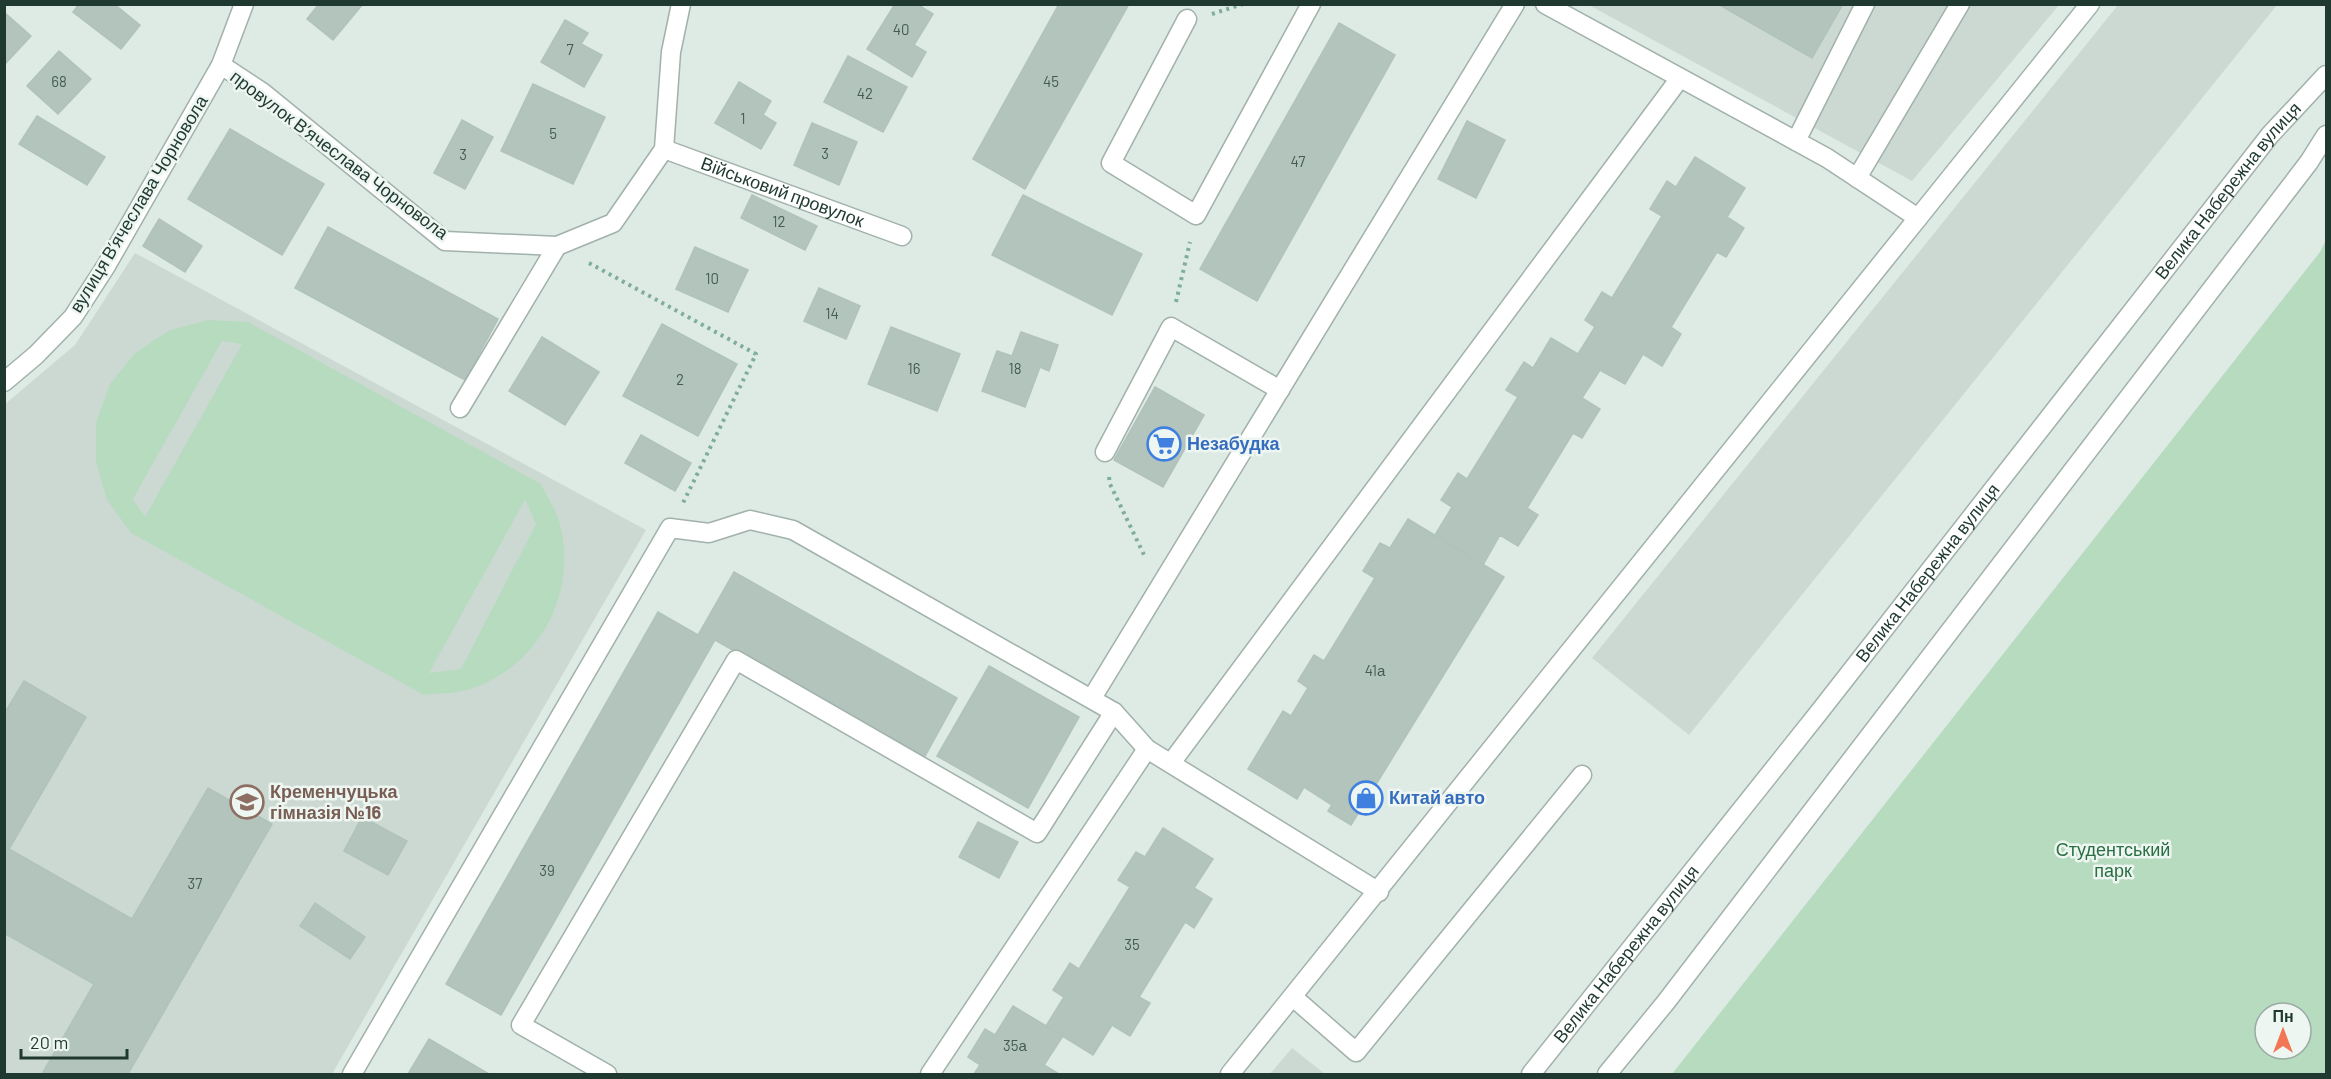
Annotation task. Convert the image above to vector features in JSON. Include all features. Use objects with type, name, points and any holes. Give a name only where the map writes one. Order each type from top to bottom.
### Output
[{"type":"street","name":"вулиця Вʼячеслава Чорновола","points":[[4,382],[36,355],[73,317],[106,266],[221,65],[244,4]]},
{"type":"street","points":[[664,149],[671,52],[681,4]]},
{"type":"street","points":[[1187,19],[1110,163],[1196,215],[1311,4]]},
{"type":"street","points":[[1092,698],[1515,4]]},
{"type":"street","points":[[1545,4],[1796,141],[1918,218]]},
{"type":"street","points":[[1796,141],[1865,4]]},
{"type":"street","points":[[1857,178],[1960,4]]},
{"type":"street","points":[[1230,1074],[2090,4]]},
{"type":"street","name":"провулок Вʼячеслава Чорновола","points":[[221,65],[262,93],[445,241],[557,246],[613,223],[664,149]]},
{"type":"street","name":"Велика Набережна вулиця","points":[[1531,1074],[1820,711],[2270,135],[2326,75]]},
{"type":"street","points":[[1172,763],[1680,78]]},
{"type":"street","points":[[1607,1074],[1680,983],[2309,162],[2326,135]]},
{"type":"street","name":"Військовий провулок","points":[[664,149],[902,236]]},
{"type":"street","points":[[460,408],[557,246]]},
{"type":"street","points":[[1105,452],[1171,327],[1280,390]]},
{"type":"street","points":[[352,1074],[670,528],[708,533],[750,520],[793,530],[1092,698],[1114,712],[1147,749],[1378,892]]},
{"type":"street","points":[[607,1074],[521,1025],[736,660],[1037,833],[1114,712]]},
{"type":"street","points":[[930,1074],[1147,749]]},
{"type":"street","points":[[1293,997],[1356,1052],[1582,775]]},
{"type":"path","points":[[1224,12],[1243,4]]},
{"type":"path","points":[[1171,327],[1196,215]]},
{"type":"path","points":[[557,246],[756,354],[670,528]]},
{"type":"path","points":[[1105,452],[1110,484],[1160,588]]},
{"type":"shaded area","points":[[1589,5],[2059,5],[1912,181]]},
{"type":"shaded area","points":[[2118,5],[2277,5],[1689,735],[1592,658]]},
{"type":"shaded area","name":"Кременчуцька гімназія №16","points":[[135,253],[646,530],[332,1074],[5,1074],[4,405],[75,345]]},
{"type":"shaded area","points":[[1292,1048],[1325,1074],[1270,1074]]},
{"type":"green space","name":"Студентський парк","points":[[2326,240],[2326,1074],[1672,1074],[2320,252]]},
{"type":"green space","points":[[207,320],[248,322],[541,484],[559,520],[564,551],[563,577],[557,602],[547,625],[533,646],[515,664],[494,679],[465,691],[424,695],[131,533],[107,500],[96,461],[96,422],[110,384],[135,353],[168,331]],"holes":[[[222,341],[242,344],[145,517],[133,499]],[[525,500],[536,524],[461,669],[429,673]]]},
{"type":"building","points":[[79,4],[114,4],[140,25],[121,49],[73,12]]},
{"type":"building","points":[[319,4],[363,4],[333,40],[307,19]]},
{"type":"building","points":[[895,4],[917,4],[933,14],[914,45],[926,52],[912,77],[867,49]]},
{"type":"building","points":[[1059,4],[1129,4],[1025,189],[973,159]]},
{"type":"building","points":[[1718,4],[1843,4],[1812,58]]},
{"type":"building","points":[[4,12],[31,36],[4,65]]},
{"type":"building","points":[[565,20],[588,33],[581,44],[602,55],[584,87],[541,62]]},
{"type":"building","points":[[1339,23],[1395,55],[1257,301],[1200,269]]},
{"type":"building","points":[[59,51],[91,79],[58,114],[27,86]]},
{"type":"building","points":[[848,56],[907,87],[883,132],[824,102]]},
{"type":"building","points":[[739,82],[771,101],[763,115],[776,123],[761,149],[715,123]]},
{"type":"building","points":[[533,84],[605,117],[573,184],[501,151]]},
{"type":"building","points":[[37,116],[105,157],[87,185],[19,144]]},
{"type":"building","points":[[462,120],[493,137],[465,189],[434,173]]},
{"type":"building","points":[[1467,121],[1505,140],[1476,198],[1438,179]]},
{"type":"building","points":[[812,123],[857,142],[839,185],[794,165]]},
{"type":"building","points":[[230,129],[324,184],[282,255],[188,199]]},
{"type":"building","points":[[1695,157],[1745,188],[1727,217],[1744,228],[1726,257],[1717,252],[1671,327],[1681,334],[1662,366],[1643,354],[1625,384],[1600,370],[1582,398],[1600,409],[1582,438],[1573,433],[1527,508],[1538,515],[1518,546],[1500,535],[1483,565],[1435,535],[1452,507],[1441,500],[1458,473],[1467,479],[1518,397],[1506,390],[1524,362],[1533,368],[1551,338],[1578,354],[1595,327],[1585,320],[1602,292],[1612,298],[1662,216],[1650,209],[1667,181],[1676,187]]},
{"type":"building","points":[[752,195],[817,226],[805,250],[741,218]]},
{"type":"building","points":[[1023,195],[1142,254],[1112,315],[992,255]]},
{"type":"building","points":[[159,219],[202,246],[185,272],[143,246]]},
{"type":"building","points":[[328,227],[498,319],[465,380],[295,288]]},
{"type":"building","points":[[695,247],[748,270],[728,312],[676,289]]},
{"type":"building","points":[[819,288],[860,306],[846,339],[804,321]]},
{"type":"building","points":[[662,324],[737,364],[698,436],[623,396]]},
{"type":"building","points":[[891,327],[960,354],[937,411],[868,384]]},
{"type":"building","points":[[1021,332],[1058,345],[1049,371],[1040,367],[1025,407],[982,391],[997,351],[1012,356]]},
{"type":"building","points":[[542,337],[599,372],[565,425],[509,391]]},
{"type":"building","points":[[1155,387],[1204,415],[1163,487],[1114,460]]},
{"type":"building","points":[[641,435],[691,463],[675,491],[625,463]]},
{"type":"building","points":[[1408,519],[1504,577],[1351,825],[1328,811],[1332,805],[1304,787],[1297,799],[1248,769],[1283,711],[1291,716],[1308,688],[1298,681],[1314,655],[1324,661],[1375,578],[1363,571],[1380,543],[1390,548]]},
{"type":"building","points":[[734,572],[957,698],[924,758],[715,640],[501,1015],[446,984],[658,612],[698,635]]},
{"type":"building","points":[[989,666],[1079,717],[1028,808],[937,756]]},
{"type":"building","points":[[24,681],[86,717],[9,849],[132,919],[208,788],[272,824],[128,1074],[42,1074],[94,984],[4,933],[4,714]]},
{"type":"building","points":[[362,817],[407,841],[388,875],[344,851]]},
{"type":"building","points":[[978,822],[1018,842],[999,878],[959,857]]},
{"type":"building","points":[[1163,828],[1213,859],[1194,888],[1212,899],[1194,928],[1185,922],[1139,997],[1150,1003],[1130,1036],[1112,1025],[1093,1055],[1046,1026],[1064,997],[1053,990],[1070,963],[1079,969],[1130,887],[1118,880],[1136,852],[1145,857]]},
{"type":"building","points":[[315,903],[365,937],[350,959],[300,926]]},
{"type":"building","points":[[1013,1006],[1063,1036],[1044,1065],[1059,1074],[974,1074],[980,1065],[968,1057],[985,1029],[995,1035]]},
{"type":"building","points":[[429,1039],[489,1074],[408,1074]]},
{"type":"place","name":"Незабудка","points":[[1164,444]]},
{"type":"place","name":"Китай авто","points":[[1366,798]]},
{"type":"place","name":"Кременчуцька гімназія №16","points":[[247,802]]}]
